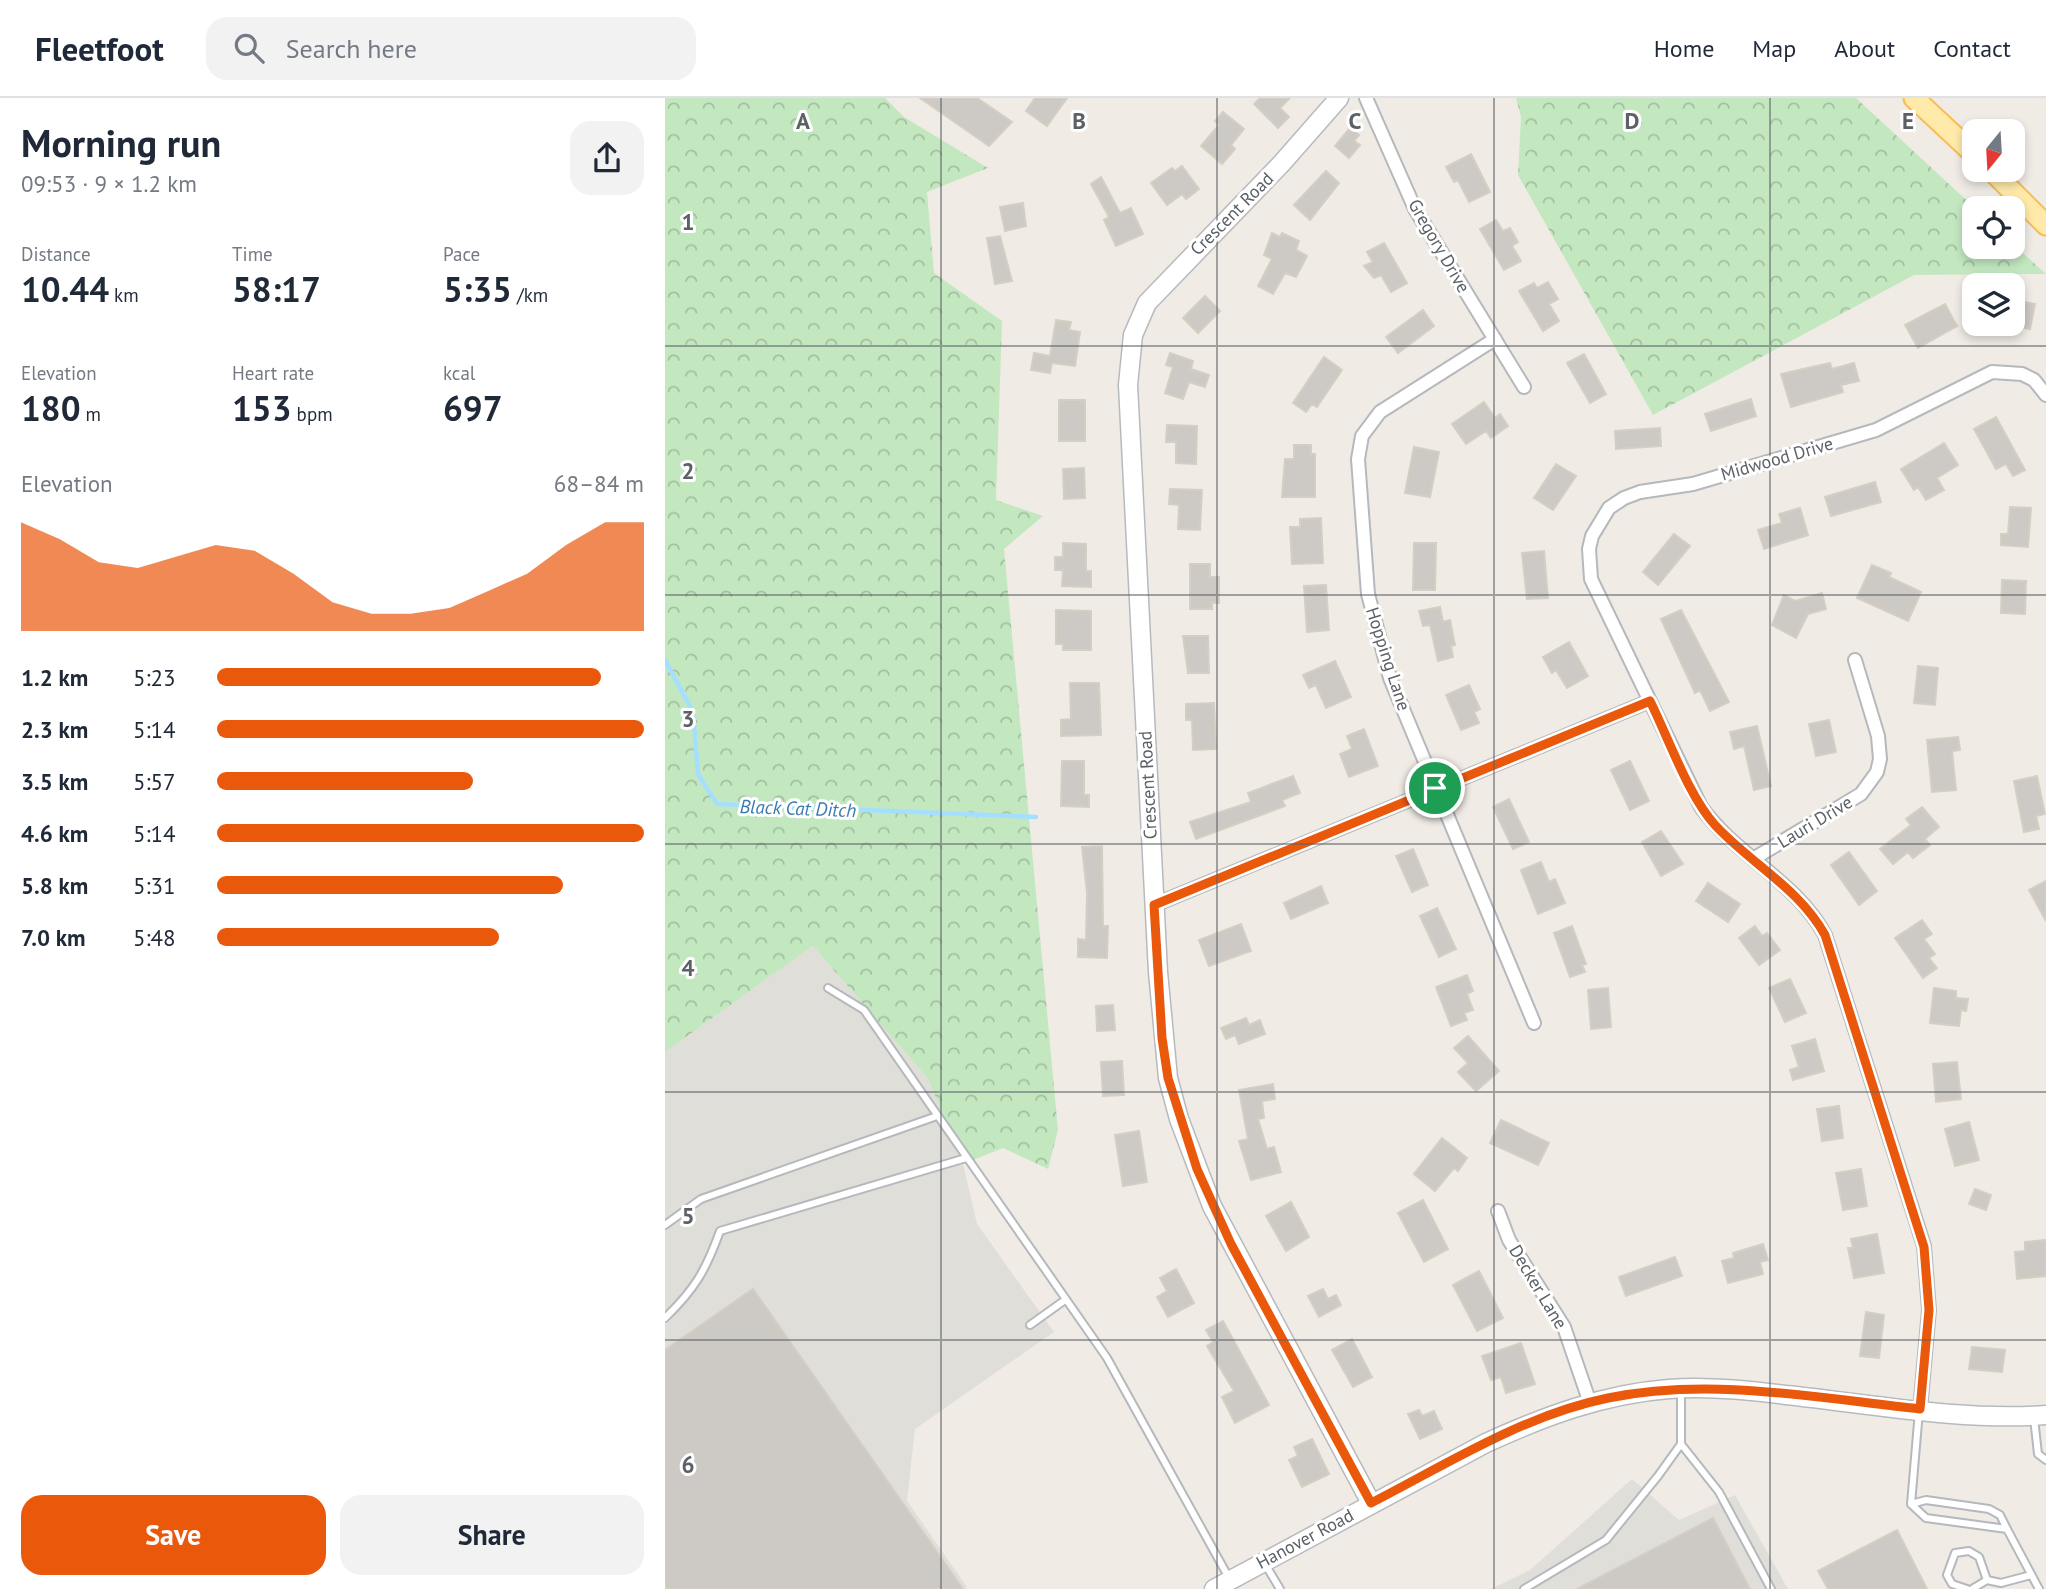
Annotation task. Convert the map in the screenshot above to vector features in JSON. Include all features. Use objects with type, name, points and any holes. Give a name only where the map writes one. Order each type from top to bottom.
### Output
[{"type":"main road","points":[[1914,98],[1962,143]]},
{"type":"main road","points":[[2003,182],[2046,225]]},
{"type":"street","name":"Crescent Road","points":[[1339,98],[1247,200],[1156,292],[1140,316],[1133,335],[1128,385],[1154,905],[1162,1038],[1168,1078],[1197,1169],[1231,1244],[1371,1503]]},
{"type":"street","name":"Gregory Drive","points":[[1366,98],[1415,209],[1524,387]]},
{"type":"street","name":"Hopping Lane","points":[[1495,340],[1380,412],[1362,436],[1359,449],[1368,594],[1378,640],[1435,788],[1534,1023]]},
{"type":"street","name":"Midwood Drive","points":[[1920,1409],[1929,1310],[1928,1276],[1911,1202],[1825,935],[1800,899],[1713,823],[1701,807],[1591,579],[1589,549],[1599,521],[1609,508],[1624,498],[1693,484],[1876,430],[1992,372],[2022,374],[2034,380],[2046,395]]},
{"type":"street","name":"Lauri Drive","points":[[1753,859],[1861,794],[1877,772],[1880,759],[1878,736],[1855,660]]},
{"type":"street","points":[[1154,905],[1650,701]]},
{"type":"street","name":"Decker Lane","points":[[1498,1211],[1515,1250],[1564,1326],[1590,1403]]},
{"type":"street","name":"Hanover Road","points":[[1214,1589],[1371,1503],[1520,1428],[1590,1403],[1681,1388],[1756,1391],[1920,1409],[2040,1415]]},
{"type":"lane","points":[[828,988],[864,1010],[1107,1358],[1230,1579]]},
{"type":"lane","points":[[665,1225],[701,1199],[937,1116]]},
{"type":"lane","points":[[665,1318],[691,1293],[706,1268],[720,1231],[966,1158]]},
{"type":"lane","points":[[1030,1325],[1065,1300]]},
{"type":"lane","points":[[1524,1589],[1606,1540],[1681,1444],[1681,1388]]},
{"type":"lane","points":[[1911,1504],[1920,1409]]},
{"type":"lane","points":[[2040,1415],[2035,1443],[2038,1454],[2046,1460]]},
{"type":"lane","points":[[1681,1444],[1719,1492],[1771,1589]]},
{"type":"lane","points":[[1911,1504],[1926,1500],[1989,1509],[2000,1515],[2039,1589]]},
{"type":"lane","points":[[1911,1504],[1926,1518],[2007,1529]]},
{"type":"lane","points":[[1987,1580],[1979,1557],[1969,1551],[1955,1553],[1947,1575],[1952,1584],[1970,1589],[1987,1580],[2001,1583],[2031,1575]]},
{"type":"lane","points":[[1263,1561],[1280,1589]]},
{"type":"shaded area","points":[[813,946],[928,1079],[963,1164],[977,1224],[1054,1332],[915,1429],[907,1501],[967,1587],[964,1589],[665,1589],[665,1052]]},
{"type":"shaded area","points":[[1632,1479],[1679,1520],[1735,1495],[1788,1589],[1491,1589],[1530,1570]]},
{"type":"green space","points":[[665,98],[885,98],[904,117],[988,168],[927,192],[934,273],[1002,321],[996,500],[1043,516],[1004,549],[1058,1130],[1048,1169],[1003,1148],[963,1164],[928,1079],[813,946],[665,1052]]},
{"type":"green space","points":[[1516,98],[1856,98],[1962,196],[1962,259],[2025,259],[2025,255],[2046,274],[1914,275],[1653,415],[1518,175],[1521,117]]},
{"type":"building","points":[[920,98],[977,98],[1012,122],[989,146]]},
{"type":"building","points":[[1035,98],[1067,98],[1047,126],[1026,111]]},
{"type":"building","points":[[1260,98],[1290,98],[1280,108],[1289,117],[1278,128],[1254,104]]},
{"type":"building","points":[[1223,112],[1244,129],[1231,145],[1235,149],[1222,164],[1201,146],[1219,125],[1215,121]]},
{"type":"building","points":[[1350,128],[1359,135],[1354,141],[1360,145],[1349,158],[1335,146]]},
{"type":"building","points":[[1471,154],[1490,192],[1469,202],[1458,180],[1454,182],[1446,167]]},
{"type":"building","points":[[1182,166],[1199,189],[1186,199],[1182,194],[1167,205],[1151,183],[1172,168],[1175,171]]},
{"type":"building","points":[[1326,171],[1339,183],[1310,220],[1294,205]]},
{"type":"building","points":[[1101,177],[1120,213],[1131,208],[1143,234],[1116,246],[1104,220],[1109,217],[1091,184]]},
{"type":"building","points":[[1023,203],[1026,226],[1005,231],[1000,207]]},
{"type":"building","points":[[1496,220],[1503,231],[1510,228],[1518,242],[1512,246],[1521,261],[1504,270],[1480,229]]},
{"type":"building","points":[[1272,233],[1280,237],[1282,233],[1299,241],[1296,250],[1307,256],[1296,277],[1285,273],[1273,294],[1258,286],[1272,259],[1264,255]]},
{"type":"building","points":[[1000,236],[1012,281],[995,284],[987,238]]},
{"type":"building","points":[[1384,243],[1407,283],[1391,292],[1381,275],[1374,278],[1364,266],[1373,262],[1367,252]]},
{"type":"building","points":[[1548,282],[1558,299],[1549,304],[1559,321],[1543,331],[1519,291],[1534,283],[1537,288]]},
{"type":"building","points":[[1205,296],[1220,311],[1198,333],[1183,318]]},
{"type":"building","points":[[2025,302],[2035,304],[2030,329],[2025,328]]},
{"type":"building","points":[[1945,304],[1957,326],[1918,348],[1905,325]]},
{"type":"building","points":[[1423,310],[1434,326],[1398,353],[1386,337]]},
{"type":"building","points":[[1056,320],[1071,322],[1069,330],[1080,332],[1075,366],[1052,363],[1050,373],[1031,370],[1034,353],[1050,356]]},
{"type":"building","points":[[1170,353],[1193,361],[1191,369],[1209,375],[1205,387],[1189,382],[1183,399],[1165,393],[1173,367],[1166,365]]},
{"type":"building","points":[[1584,354],[1606,394],[1590,403],[1567,363]]},
{"type":"building","points":[[1324,357],[1342,370],[1317,407],[1312,404],[1306,412],[1293,403]]},
{"type":"building","points":[[1830,363],[1832,369],[1854,363],[1859,381],[1841,385],[1843,392],[1791,407],[1781,374]]},
{"type":"building","points":[[1751,399],[1756,416],[1711,431],[1705,414]]},
{"type":"building","points":[[1059,400],[1085,400],[1085,441],[1059,441]]},
{"type":"building","points":[[1484,402],[1495,418],[1500,414],[1508,426],[1491,438],[1486,431],[1466,444],[1452,424]]},
{"type":"building","points":[[1996,417],[2025,470],[2013,476],[2006,464],[1996,469],[1974,429]]},
{"type":"building","points":[[1167,425],[1197,426],[1196,464],[1176,463],[1176,442],[1166,442]]},
{"type":"building","points":[[1660,428],[1661,446],[1616,449],[1615,431]]},
{"type":"building","points":[[1944,443],[1958,465],[1937,478],[1944,490],[1926,500],[1918,487],[1914,490],[1901,469]]},
{"type":"building","points":[[1294,445],[1311,445],[1311,454],[1315,454],[1315,497],[1282,497],[1285,459],[1294,459]]},
{"type":"building","points":[[1414,447],[1439,452],[1430,497],[1405,493]]},
{"type":"building","points":[[1556,464],[1576,476],[1553,510],[1534,498]]},
{"type":"building","points":[[1084,468],[1085,498],[1064,499],[1063,469]]},
{"type":"building","points":[[1875,482],[1881,502],[1831,516],[1825,497]]},
{"type":"building","points":[[1170,489],[1202,490],[1200,530],[1178,529],[1179,505],[1169,504]]},
{"type":"building","points":[[2010,507],[2031,508],[2028,547],[2001,545],[2001,534],[2008,534]]},
{"type":"building","points":[[1800,508],[1808,535],[1764,549],[1758,530],[1782,523],[1779,514]]},
{"type":"building","points":[[1321,518],[1323,563],[1292,564],[1290,527],[1300,527],[1300,519]]},
{"type":"building","points":[[1674,534],[1690,546],[1658,585],[1643,572]]},
{"type":"building","points":[[1063,543],[1086,544],[1086,571],[1091,571],[1091,587],[1062,586],[1063,570],[1055,570],[1055,557],[1063,557]]},
{"type":"building","points":[[1414,543],[1436,543],[1435,590],[1413,590]]},
{"type":"building","points":[[1544,551],[1548,598],[1527,599],[1522,553]]},
{"type":"building","points":[[1190,564],[1210,564],[1210,577],[1219,577],[1219,603],[1212,603],[1212,609],[1190,609]]},
{"type":"building","points":[[1872,565],[1891,573],[1889,577],[1921,592],[1908,621],[1857,598]]},
{"type":"building","points":[[2002,580],[2026,581],[2025,614],[2001,613]]},
{"type":"building","points":[[1326,585],[1329,630],[1307,632],[1304,586]]},
{"type":"building","points":[[1822,593],[1826,609],[1808,614],[1796,638],[1772,625],[1784,595],[1795,601]]},
{"type":"building","points":[[1440,607],[1443,622],[1450,620],[1455,645],[1451,646],[1453,657],[1438,661],[1430,625],[1423,626],[1419,611]]},
{"type":"building","points":[[1056,610],[1091,611],[1091,650],[1063,650],[1063,644],[1056,644]]},
{"type":"building","points":[[1681,610],[1729,702],[1710,711],[1700,690],[1695,693],[1661,619]]},
{"type":"building","points":[[1183,636],[1208,636],[1209,673],[1188,673]]},
{"type":"building","points":[[1569,642],[1588,676],[1567,688],[1556,670],[1552,673],[1543,657]]},
{"type":"building","points":[[1335,661],[1351,697],[1326,708],[1316,685],[1309,688],[1303,675]]},
{"type":"building","points":[[1918,666],[1938,668],[1935,705],[1914,703]]},
{"type":"building","points":[[1070,683],[1099,683],[1101,735],[1061,736],[1061,720],[1071,719]]},
{"type":"building","points":[[1469,685],[1480,709],[1474,712],[1479,723],[1461,730],[1446,695]]},
{"type":"building","points":[[1214,703],[1216,749],[1193,750],[1192,720],[1186,720],[1186,704]]},
{"type":"building","points":[[1829,720],[1836,752],[1816,756],[1809,724]]},
{"type":"building","points":[[1757,726],[1771,786],[1754,790],[1744,746],[1734,749],[1730,732]]},
{"type":"building","points":[[1364,729],[1378,766],[1349,777],[1340,754],[1352,749],[1347,736]]},
{"type":"building","points":[[1958,737],[1960,750],[1952,751],[1956,790],[1932,792],[1927,740]]},
{"type":"building","points":[[1062,761],[1084,761],[1084,795],[1089,795],[1089,807],[1061,806]]},
{"type":"building","points":[[1630,761],[1649,801],[1630,810],[1611,770]]},
{"type":"building","points":[[1293,776],[1300,793],[1282,800],[1285,806],[1196,839],[1190,822],[1251,802],[1248,793]]},
{"type":"building","points":[[2037,776],[2045,814],[2036,816],[2039,829],[2024,832],[2014,781]]},
{"type":"building","points":[[1509,799],[1529,842],[1513,849],[1493,807]]},
{"type":"building","points":[[1922,807],[1939,827],[1925,839],[1930,845],[1913,858],[1908,852],[1893,864],[1880,849],[1911,825],[1906,819]]},
{"type":"building","points":[[1661,831],[1683,864],[1661,876],[1642,842]]},
{"type":"building","points":[[1102,846],[1103,926],[1108,926],[1107,958],[1078,957],[1078,939],[1086,940],[1087,893],[1082,847]]},
{"type":"building","points":[[1413,849],[1428,885],[1412,892],[1396,856]]},
{"type":"building","points":[[1849,852],[1877,891],[1859,905],[1831,865]]},
{"type":"building","points":[[1541,862],[1549,882],[1555,879],[1565,903],[1538,914],[1521,870]]},
{"type":"building","points":[[2046,881],[2046,921],[2029,890]]},
{"type":"building","points":[[1708,883],[1740,904],[1728,922],[1696,901]]},
{"type":"building","points":[[1321,886],[1328,903],[1291,919],[1284,903]]},
{"type":"building","points":[[1437,908],[1456,949],[1439,957],[1420,916]]},
{"type":"building","points":[[1922,920],[1932,934],[1924,939],[1935,954],[1929,958],[1937,968],[1923,978],[1895,938]]},
{"type":"building","points":[[1241,924],[1251,951],[1209,966],[1199,940]]},
{"type":"building","points":[[1572,926],[1586,964],[1582,965],[1585,972],[1570,977],[1554,933]]},
{"type":"building","points":[[1755,926],[1762,936],[1767,933],[1780,950],[1759,965],[1739,938]]},
{"type":"building","points":[[1467,975],[1473,991],[1467,994],[1473,1010],[1464,1013],[1467,1020],[1451,1026],[1436,987]]},
{"type":"building","points":[[1790,979],[1806,1013],[1785,1022],[1769,988]]},
{"type":"building","points":[[1608,988],[1611,1027],[1591,1029],[1588,990]]},
{"type":"building","points":[[1934,988],[1956,991],[1956,998],[1968,999],[1966,1011],[1961,1010],[1959,1026],[1930,1023]]},
{"type":"building","points":[[1113,1005],[1115,1030],[1097,1031],[1096,1006]]},
{"type":"building","points":[[1246,1018],[1249,1025],[1260,1020],[1265,1034],[1239,1044],[1235,1035],[1226,1039],[1221,1028]]},
{"type":"building","points":[[1468,1036],[1499,1071],[1476,1091],[1458,1072],[1468,1063],[1454,1048]]},
{"type":"building","points":[[1815,1039],[1824,1071],[1793,1080],[1790,1070],[1799,1067],[1792,1046]]},
{"type":"building","points":[[1122,1061],[1124,1095],[1103,1096],[1101,1062]]},
{"type":"building","points":[[1957,1062],[1961,1099],[1936,1102],[1933,1064]]},
{"type":"building","points":[[1273,1084],[1275,1099],[1262,1101],[1264,1118],[1258,1119],[1267,1149],[1274,1147],[1281,1172],[1251,1180],[1239,1141],[1248,1139],[1239,1090]]},
{"type":"building","points":[[1839,1106],[1843,1138],[1822,1141],[1817,1109]]},
{"type":"building","points":[[1501,1120],[1549,1143],[1538,1165],[1490,1143]]},
{"type":"building","points":[[1969,1122],[1979,1160],[1955,1166],[1945,1129]]},
{"type":"building","points":[[1139,1131],[1147,1182],[1123,1186],[1115,1135]]},
{"type":"building","points":[[1442,1138],[1467,1158],[1458,1171],[1454,1168],[1435,1191],[1414,1174]]},
{"type":"building","points":[[1861,1169],[1867,1206],[1843,1210],[1836,1173]]},
{"type":"building","points":[[1975,1189],[1991,1195],[1986,1210],[1969,1204]]},
{"type":"building","points":[[1423,1200],[1448,1249],[1424,1262],[1398,1213]]},
{"type":"building","points":[[1291,1202],[1309,1237],[1286,1251],[1266,1216]]},
{"type":"building","points":[[1877,1234],[1884,1273],[1854,1278],[1848,1248],[1853,1248],[1851,1239]]},
{"type":"building","points":[[2046,1240],[2046,1276],[2017,1279],[2015,1252],[2025,1251],[2025,1242]]},
{"type":"building","points":[[1763,1244],[1768,1260],[1760,1262],[1763,1274],[1728,1283],[1722,1261],[1734,1258],[1733,1253]]},
{"type":"building","points":[[1675,1257],[1682,1276],[1626,1296],[1619,1277]]},
{"type":"building","points":[[1176,1269],[1194,1303],[1168,1317],[1157,1297],[1167,1291],[1160,1278]]},
{"type":"building","points":[[1479,1271],[1503,1318],[1477,1331],[1453,1285]]},
{"type":"building","points":[[753,1289],[963,1589],[665,1589],[665,1350]]},
{"type":"building","points":[[1323,1289],[1328,1299],[1336,1295],[1341,1305],[1319,1317],[1308,1296]]},
{"type":"building","points":[[1866,1312],[1884,1315],[1879,1358],[1860,1356]]},
{"type":"building","points":[[1223,1321],[1269,1405],[1235,1423],[1222,1397],[1234,1391],[1207,1346],[1213,1342],[1206,1330]]},
{"type":"building","points":[[1352,1339],[1372,1377],[1353,1387],[1332,1350]]},
{"type":"building","points":[[1521,1343],[1535,1384],[1506,1393],[1501,1377],[1491,1380],[1482,1356]]},
{"type":"building","points":[[1972,1347],[2005,1350],[2002,1372],[1969,1369]]},
{"type":"building","points":[[1419,1410],[1422,1416],[1434,1411],[1442,1429],[1420,1439],[1408,1414]]},
{"type":"building","points":[[1312,1439],[1329,1474],[1302,1487],[1289,1460],[1298,1456],[1294,1447]]},
{"type":"building","points":[[1713,1518],[1750,1589],[1577,1589]]},
{"type":"building","points":[[1897,1530],[1927,1589],[1828,1589],[1818,1571]]},
{"type":"waterway","name":"Black Cat Ditch","points":[[665,660],[693,712],[698,774],[717,804],[1036,817]]},
{"type":"route","points":[[1650,701],[1701,807],[1725,835],[1800,899],[1825,935],[1924,1247],[1929,1310],[1920,1409],[1710,1388],[1667,1389],[1608,1398],[1531,1423],[1486,1443],[1371,1503],[1231,1244],[1197,1169],[1168,1078],[1162,1038],[1154,905],[1435,788],[1650,701]]}]
